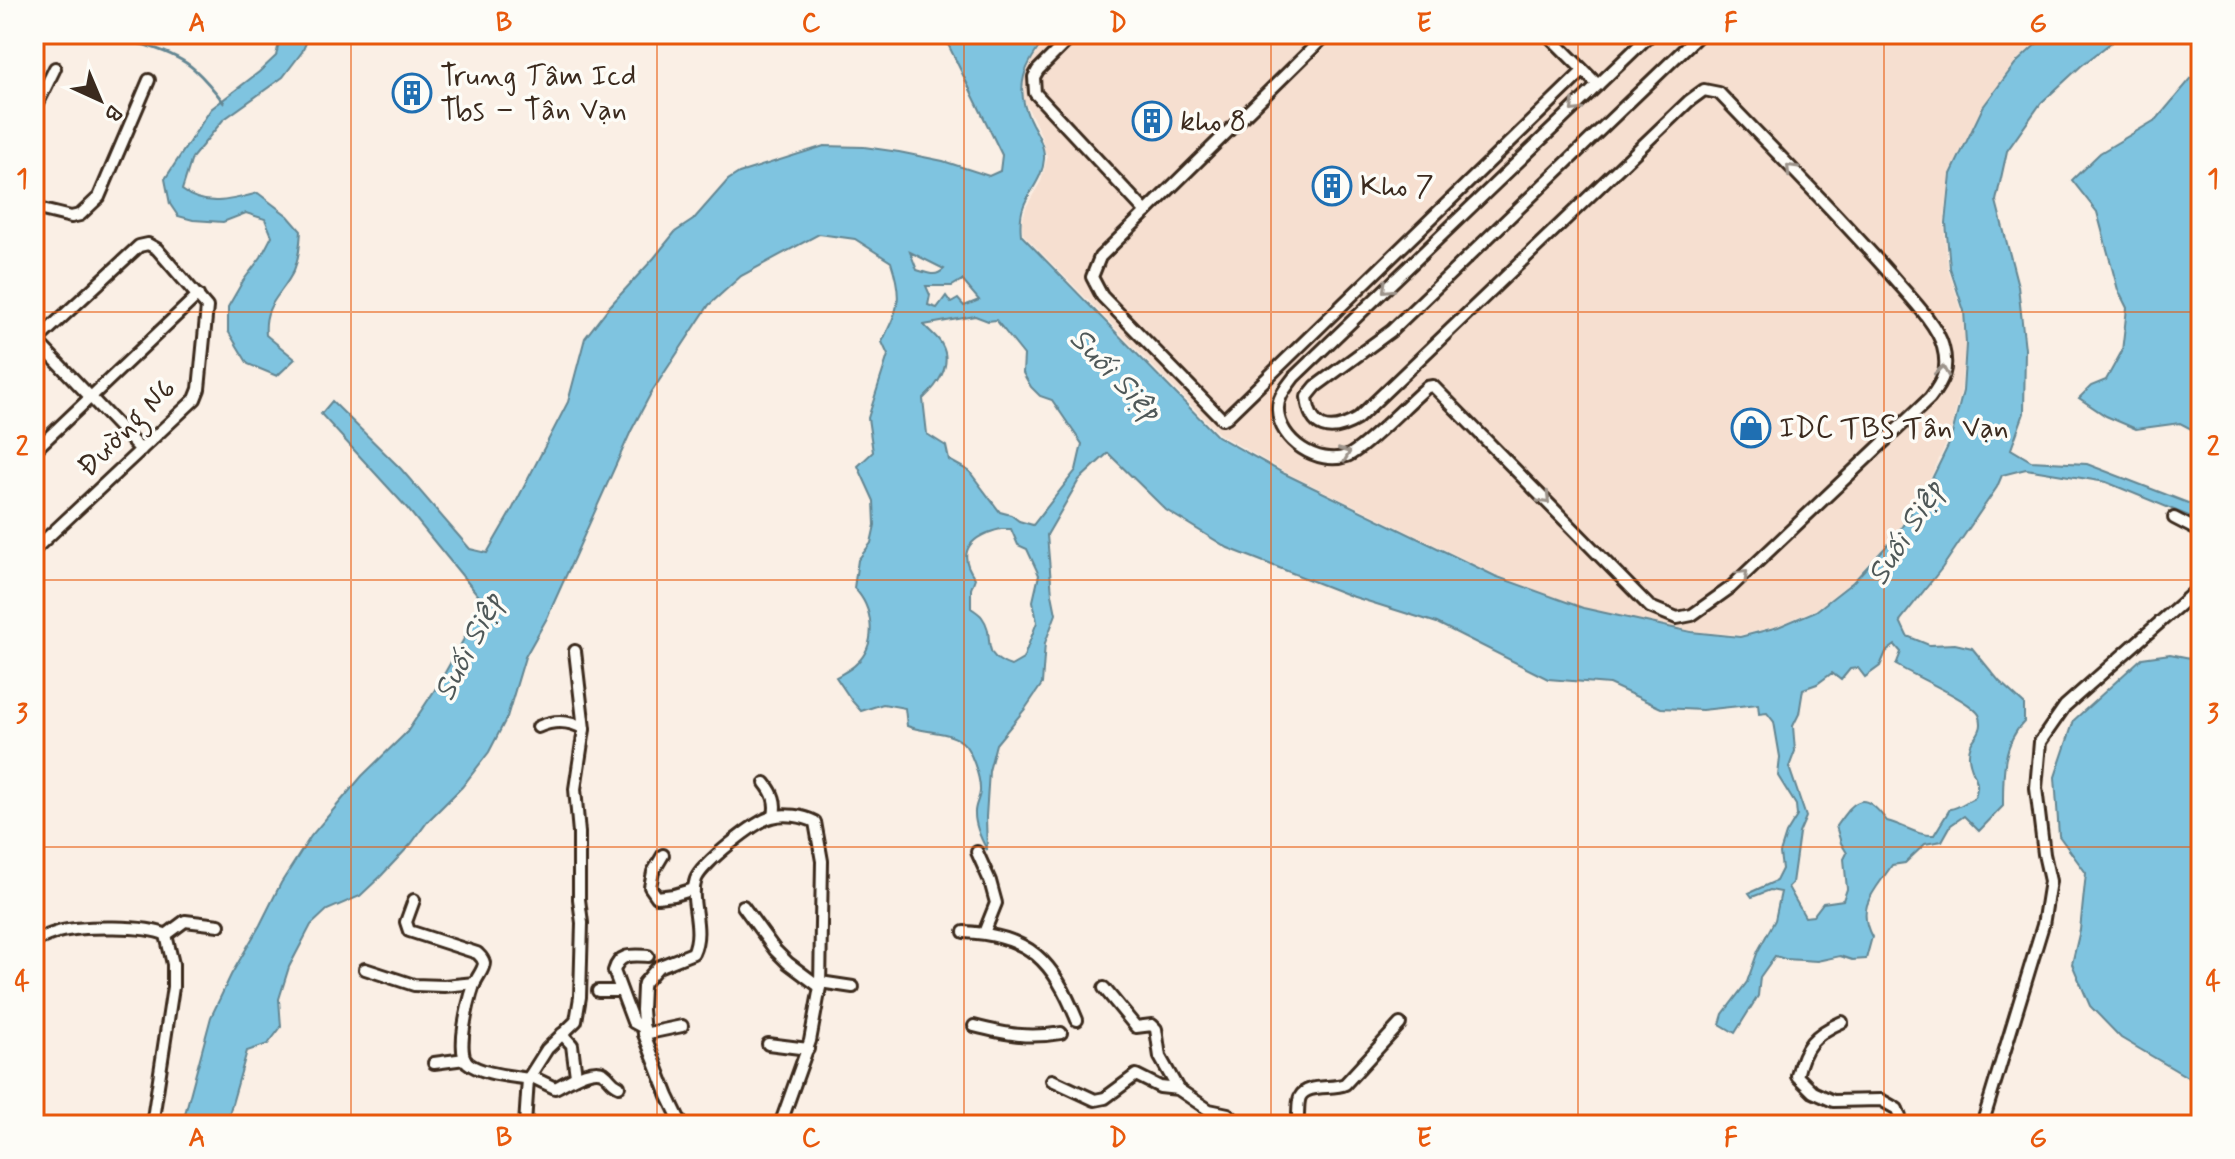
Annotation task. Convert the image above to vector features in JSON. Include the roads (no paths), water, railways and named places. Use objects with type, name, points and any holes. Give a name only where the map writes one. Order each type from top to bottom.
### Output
[{"type":"street","points":[[1074,34],[1038,70],[1034,77],[1035,93],[1146,212]]},
{"type":"street","points":[[1327,34],[1100,257],[1092,277],[1102,296],[1222,419],[1583,71]]},
{"type":"street","points":[[1547,34],[1598,85]]},
{"type":"street","points":[[1651,34],[1294,377],[1280,397],[1278,411],[1283,429],[1313,455],[1330,459],[1349,456],[1427,387],[1433,386],[1650,607],[1677,618],[1692,615],[1730,588],[1930,398],[1943,382],[1945,368],[1943,346],[1925,314],[1873,254],[1719,93],[1704,90],[1689,101],[1357,419],[1342,428],[1329,430],[1308,413],[1307,397],[1316,386],[1391,331],[1700,34]]},
{"type":"street","points":[[34,111],[55,68]]},
{"type":"street","points":[[34,208],[71,217],[80,215],[99,197],[149,80]]},
{"type":"street","points":[[34,451],[91,397],[198,295],[157,249],[148,244],[139,246],[35,342],[91,397],[141,450]]},
{"type":"street","name":"Đường N6","points":[[34,550],[195,399],[199,389],[207,307],[198,295]]},
{"type":"street","points":[[2174,518],[2201,532]]},
{"type":"street","points":[[1982,1125],[2043,925],[2050,881],[2036,788],[2040,742],[2065,706],[2201,586]]},
{"type":"street","points":[[525,1125],[529,1078],[547,1049],[576,1021],[580,997],[582,923],[575,789],[584,729],[575,651]]},
{"type":"street","points":[[538,727],[555,722],[574,723],[584,729]]},
{"type":"street","points":[[765,783],[775,800],[774,816]]},
{"type":"street","points":[[682,1125],[644,1031],[644,983],[658,967],[693,953],[698,944],[696,877],[750,828],[774,816],[812,820],[816,825],[822,861],[820,984],[816,1018],[780,1125]]},
{"type":"street","points":[[977,852],[996,903],[984,933]]},
{"type":"street","points":[[663,855],[653,872],[650,887],[657,897],[694,889]]},
{"type":"street","points":[[414,900],[406,922],[409,931],[477,953],[483,959],[484,966],[475,983],[462,1047],[469,1064],[529,1078],[551,1088],[576,1076],[599,1071],[619,1086]]},
{"type":"street","points":[[743,906],[788,963],[820,984],[853,987]]},
{"type":"street","points":[[166,935],[185,921],[219,925]]},
{"type":"street","points":[[34,941],[59,932],[85,928],[154,930],[166,935]]},
{"type":"street","points":[[964,932],[992,933],[1036,953],[1068,997],[1077,1020]]},
{"type":"street","points":[[152,1125],[173,987],[173,964],[166,935]]},
{"type":"street","points":[[648,956],[625,956],[617,962],[614,971],[633,1022],[644,1031],[682,1026]]},
{"type":"street","points":[[365,969],[414,985],[475,983]]},
{"type":"street","points":[[1104,988],[1136,1027],[1152,1025],[1156,1029],[1160,1057],[1178,1089],[1209,1110],[1228,1114],[1239,1125]]},
{"type":"street","points":[[598,991],[620,991]]},
{"type":"street","points":[[1842,1022],[1823,1030],[1809,1045],[1797,1076],[1813,1092],[1833,1101],[1881,1100],[1897,1109],[1903,1125]]},
{"type":"street","points":[[1297,1125],[1300,1097],[1305,1091],[1337,1088],[1345,1084],[1400,1024]]},
{"type":"street","points":[[974,1026],[1021,1036],[1061,1033]]},
{"type":"street","points":[[562,1034],[572,1045],[576,1076]]},
{"type":"street","points":[[768,1044],[808,1049]]},
{"type":"street","points":[[434,1063],[465,1059]]},
{"type":"street","points":[[1052,1080],[1095,1100],[1105,1098],[1136,1075],[1160,1087],[1178,1089]]},
{"type":"water","points":[[281,34],[310,34],[302,52],[283,77],[223,120],[192,158],[182,190],[209,201],[258,193],[288,216],[301,231],[294,270],[267,315],[266,335],[295,359],[277,376],[248,364],[228,331],[228,307],[272,236],[265,219],[246,213],[223,222],[178,216],[170,204],[165,179],[211,109],[276,56]]},
{"type":"water","name":"Suối Siệp","points":[[943,34],[1049,34],[1033,56],[1022,87],[1026,111],[1041,141],[1044,159],[1023,209],[1021,235],[1217,436],[1285,474],[1495,576],[1583,608],[1691,632],[1740,637],[1778,627],[1816,611],[1853,582],[1895,537],[1928,487],[1950,442],[1963,391],[1966,344],[1964,311],[1950,268],[1946,223],[1951,174],[1983,107],[2015,64],[2047,34],[2122,34],[2041,103],[2007,151],[1996,201],[2018,286],[2025,349],[2024,413],[2011,449],[2031,461],[2087,464],[2201,508],[2201,521],[2106,482],[2026,469],[2002,475],[1942,568],[1900,621],[1907,636],[1929,645],[1955,644],[1972,648],[1999,681],[2024,704],[2024,722],[2011,740],[2005,761],[2003,806],[1979,831],[1964,816],[1951,825],[1942,841],[1925,844],[1905,863],[1892,865],[1866,907],[1867,926],[1872,937],[1866,959],[1852,960],[1840,956],[1817,961],[1775,956],[1760,977],[1758,996],[1735,1033],[1720,1024],[1723,1014],[1747,982],[1758,951],[1775,920],[1781,892],[1770,890],[1752,897],[1749,893],[1776,881],[1782,869],[1780,853],[1786,834],[1797,816],[1796,805],[1778,776],[1780,757],[1774,722],[1767,713],[1759,714],[1758,704],[1702,710],[1661,708],[1609,684],[1548,679],[1437,623],[1351,596],[1228,548],[1166,510],[1108,453],[1079,480],[1047,535],[1056,614],[1045,643],[1042,684],[996,744],[989,771],[987,850],[975,819],[980,792],[978,778],[972,757],[962,742],[949,735],[907,726],[905,708],[883,704],[861,711],[836,677],[864,655],[870,635],[869,615],[854,588],[858,560],[871,543],[875,525],[874,501],[858,466],[873,452],[868,418],[888,355],[882,342],[895,311],[898,294],[891,262],[855,239],[819,234],[741,276],[709,305],[651,393],[631,431],[547,618],[525,657],[507,717],[489,752],[462,787],[380,877],[360,896],[327,910],[311,925],[289,967],[279,999],[281,1027],[268,1044],[247,1051],[226,1125],[182,1125],[211,1017],[281,883],[311,836],[362,776],[407,732],[438,685],[482,600],[407,508],[321,414],[332,401],[401,469],[470,549],[487,553],[568,402],[585,338],[675,232],[693,220],[728,180],[739,173],[824,146],[899,152],[943,161],[989,176],[1000,171],[1002,155]],"holes":[[[910,252],[944,269],[934,274],[917,270]],[[962,280],[979,300],[964,306],[958,299],[951,303],[946,296],[937,308],[928,305],[930,295],[926,286],[952,286]],[[975,316],[988,321],[996,320],[1024,355],[1023,373],[1031,387],[1040,396],[1052,400],[1082,444],[1076,470],[1033,525],[1000,512],[969,471],[949,460],[946,446],[927,434],[923,399],[942,375],[946,360],[941,342],[924,325]],[[1011,529],[1018,545],[1027,549],[1039,575],[1033,601],[1037,622],[1023,659],[1011,666],[994,656],[986,624],[971,608],[971,589],[975,578],[966,559],[967,552],[970,545],[983,535]],[[1895,645],[1901,652],[1896,665],[1961,700],[1978,713],[1980,728],[1970,746],[1969,757],[1977,782],[1976,792],[1974,798],[1950,809],[1934,835],[1922,834],[1887,821],[1866,802],[1855,804],[1836,826],[1847,853],[1844,859],[1847,889],[1843,900],[1823,903],[1813,916],[1805,917],[1788,887],[1792,883],[1799,833],[1806,817],[1789,767],[1795,751],[1793,726],[1799,714],[1803,689],[1832,673],[1841,680],[1850,669],[1858,668],[1865,677],[1880,666],[1886,652]]]},
{"type":"water","points":[[2201,72],[2201,434],[2180,423],[2136,429],[2106,416],[2079,398],[2091,386],[2106,380],[2122,351],[2127,308],[2118,290],[2097,212],[2072,180],[2100,153],[2157,119],[2194,75]]},
{"type":"water","points":[[2170,654],[2201,660],[2201,1085],[2121,1038],[2090,1006],[2072,964],[2080,930],[2086,873],[2059,836],[2055,777],[2074,720],[2142,658]]},
{"type":"waterway","points":[[34,38],[44,34]]},
{"type":"waterway","points":[[98,34],[149,46],[185,62],[224,103]]},
{"type":"place","name":"Trung Tâm Icd Tbs – Tân Vạn","points":[[412,93]]},
{"type":"place","name":"kho 8","points":[[1152,121]]},
{"type":"place","name":"Kho 7","points":[[1332,186]]},
{"type":"place","name":"IDC TBS Tân Vạn","points":[[1751,428]]}]
